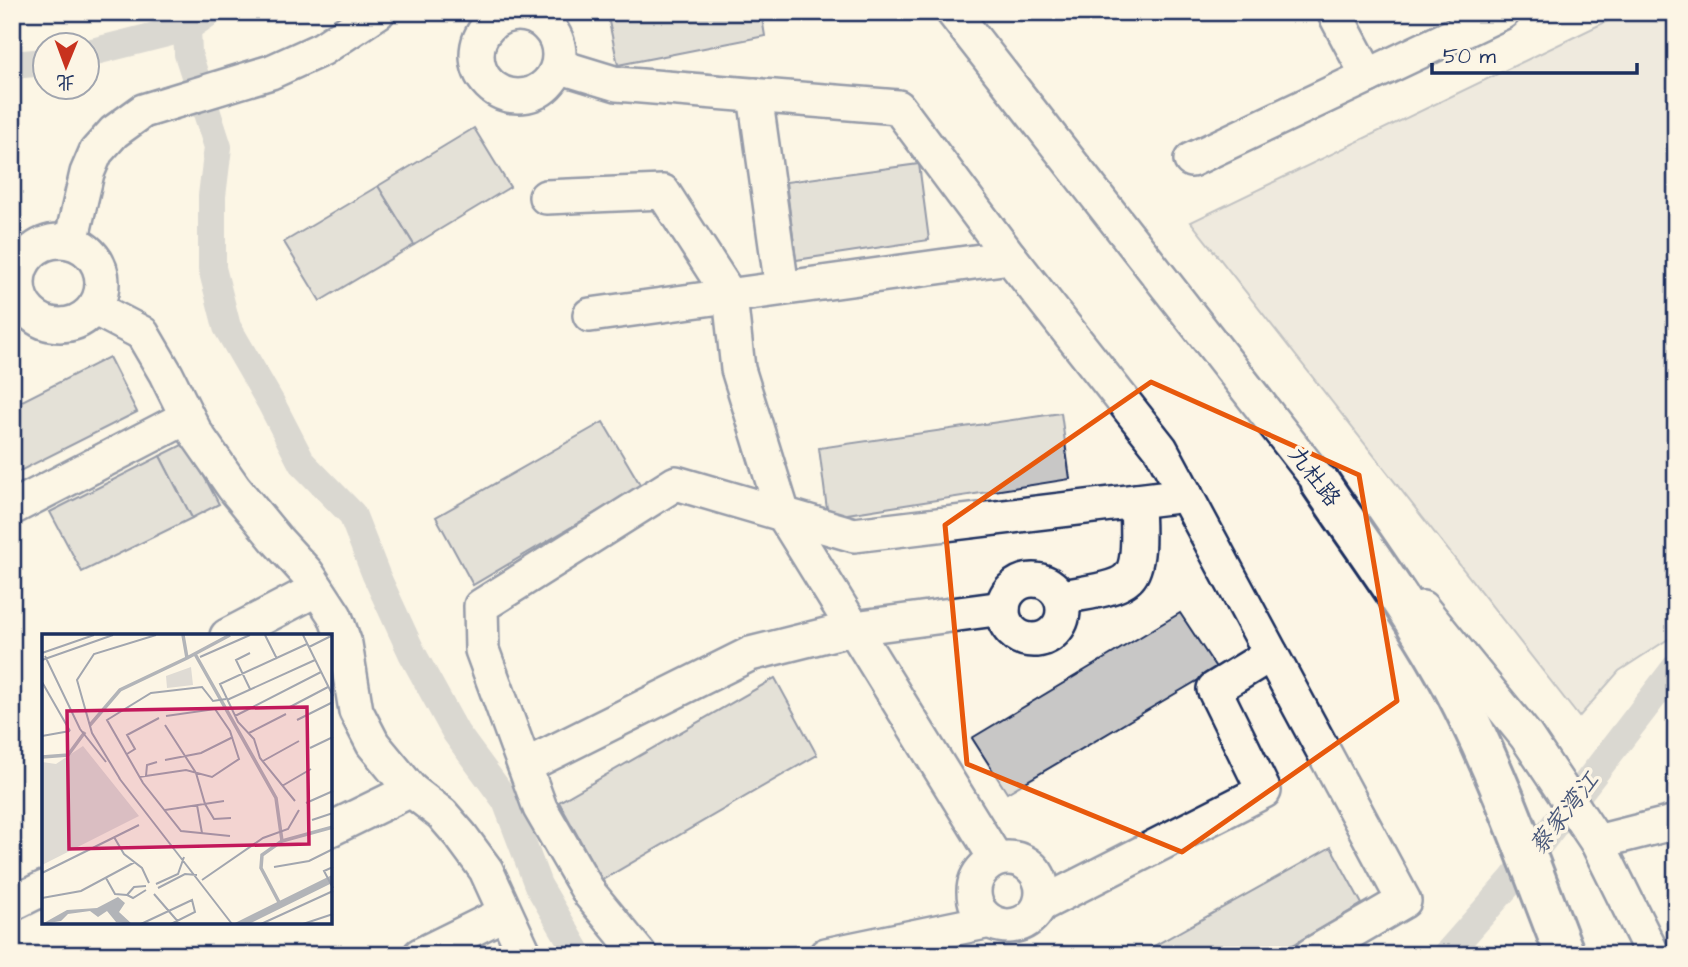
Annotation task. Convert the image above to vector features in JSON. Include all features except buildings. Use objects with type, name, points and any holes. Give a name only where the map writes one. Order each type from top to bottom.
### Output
[{"type":"highway","points":[[1321,484],[1415,623],[1453,688],[1511,813],[1562,946]]},
{"type":"street","points":[[71,242],[87,173],[96,152],[114,132],[143,111],[271,72],[322,49],[378,12]]},
{"type":"street","name":"九杜路","points":[[953,12],[1321,484],[1526,736],[1597,842],[1653,955]]},
{"type":"street","points":[[1334,12],[1368,76]]},
{"type":"street","points":[[1191,160],[1503,12]]},
{"type":"street","points":[[522,13],[536,17],[548,26],[556,38],[558,66],[552,79],[542,89],[529,95],[502,93],[482,76],[477,64],[476,51],[481,20],[522,13]]},
{"type":"street","points":[[558,66],[617,83],[898,107],[1010,257],[1161,449],[1404,901],[1311,955]]},
{"type":"street","points":[[755,95],[782,288]]},
{"type":"street","points":[[547,197],[663,192],[730,296],[738,369],[783,514],[996,859]]},
{"type":"street","points":[[71,242],[94,257],[103,282],[101,296],[94,309],[84,318],[57,326],[43,322],[31,314],[15,290],[24,262],[32,252],[44,244],[71,242]]},
{"type":"street","points":[[590,315],[1010,257]]},
{"type":"street","points":[[94,309],[142,333],[195,432],[234,488],[307,573],[335,616],[345,644],[356,712],[373,744],[411,790],[442,814],[486,870],[525,955]]},
{"type":"street","points":[[12,508],[187,417]]},
{"type":"street","points":[[640,955],[590,894],[540,808],[482,650],[481,606],[676,482],[854,536],[1186,495]]},
{"type":"street","points":[[1061,597],[1112,587],[1129,577],[1138,558],[1137,501]]},
{"type":"street","points":[[1037,580],[1047,583],[1061,597],[1063,617],[1059,626],[1044,638],[1034,640],[1015,634],[1004,618],[1005,599],[1010,590],[1018,584],[1037,580]]},
{"type":"street","points":[[231,634],[317,589]]},
{"type":"street","points":[[525,766],[750,654],[854,628],[1003,608]]},
{"type":"street","points":[[1040,905],[1264,791],[1214,689],[1271,654]]},
{"type":"street","points":[[332,829],[411,790]]},
{"type":"street","points":[[1597,842],[1673,830]]},
{"type":"street","points":[[1007,857],[1018,859],[1036,872],[1041,882],[1040,905],[1024,922],[1001,926],[981,914],[973,894],[974,883],[986,864],[1007,857]]},
{"type":"street","points":[[12,904],[42,889]]},
{"type":"street","points":[[420,955],[505,913]]},
{"type":"street","points":[[826,955],[990,921]]},
{"type":"highlighted area","points":[[1151,382],[1359,475],[1397,701],[1182,852],[967,764],[945,525]]},
{"type":"shaded area","points":[[1626,12],[1676,12],[1676,634],[1619,671],[1579,717],[1191,222]]},
{"type":"waterway","points":[[210,12],[187,28],[188,54],[218,147],[212,196],[212,268],[227,327],[302,463],[352,514],[376,575],[412,653],[456,733],[506,801],[538,885],[579,955]]},
{"type":"waterway","points":[[102,49],[187,28]]},
{"type":"waterway","points":[[12,65],[32,63]]},
{"type":"waterway","name":"蔡家湾江","points":[[1446,955],[1512,880],[1676,667]]}]
